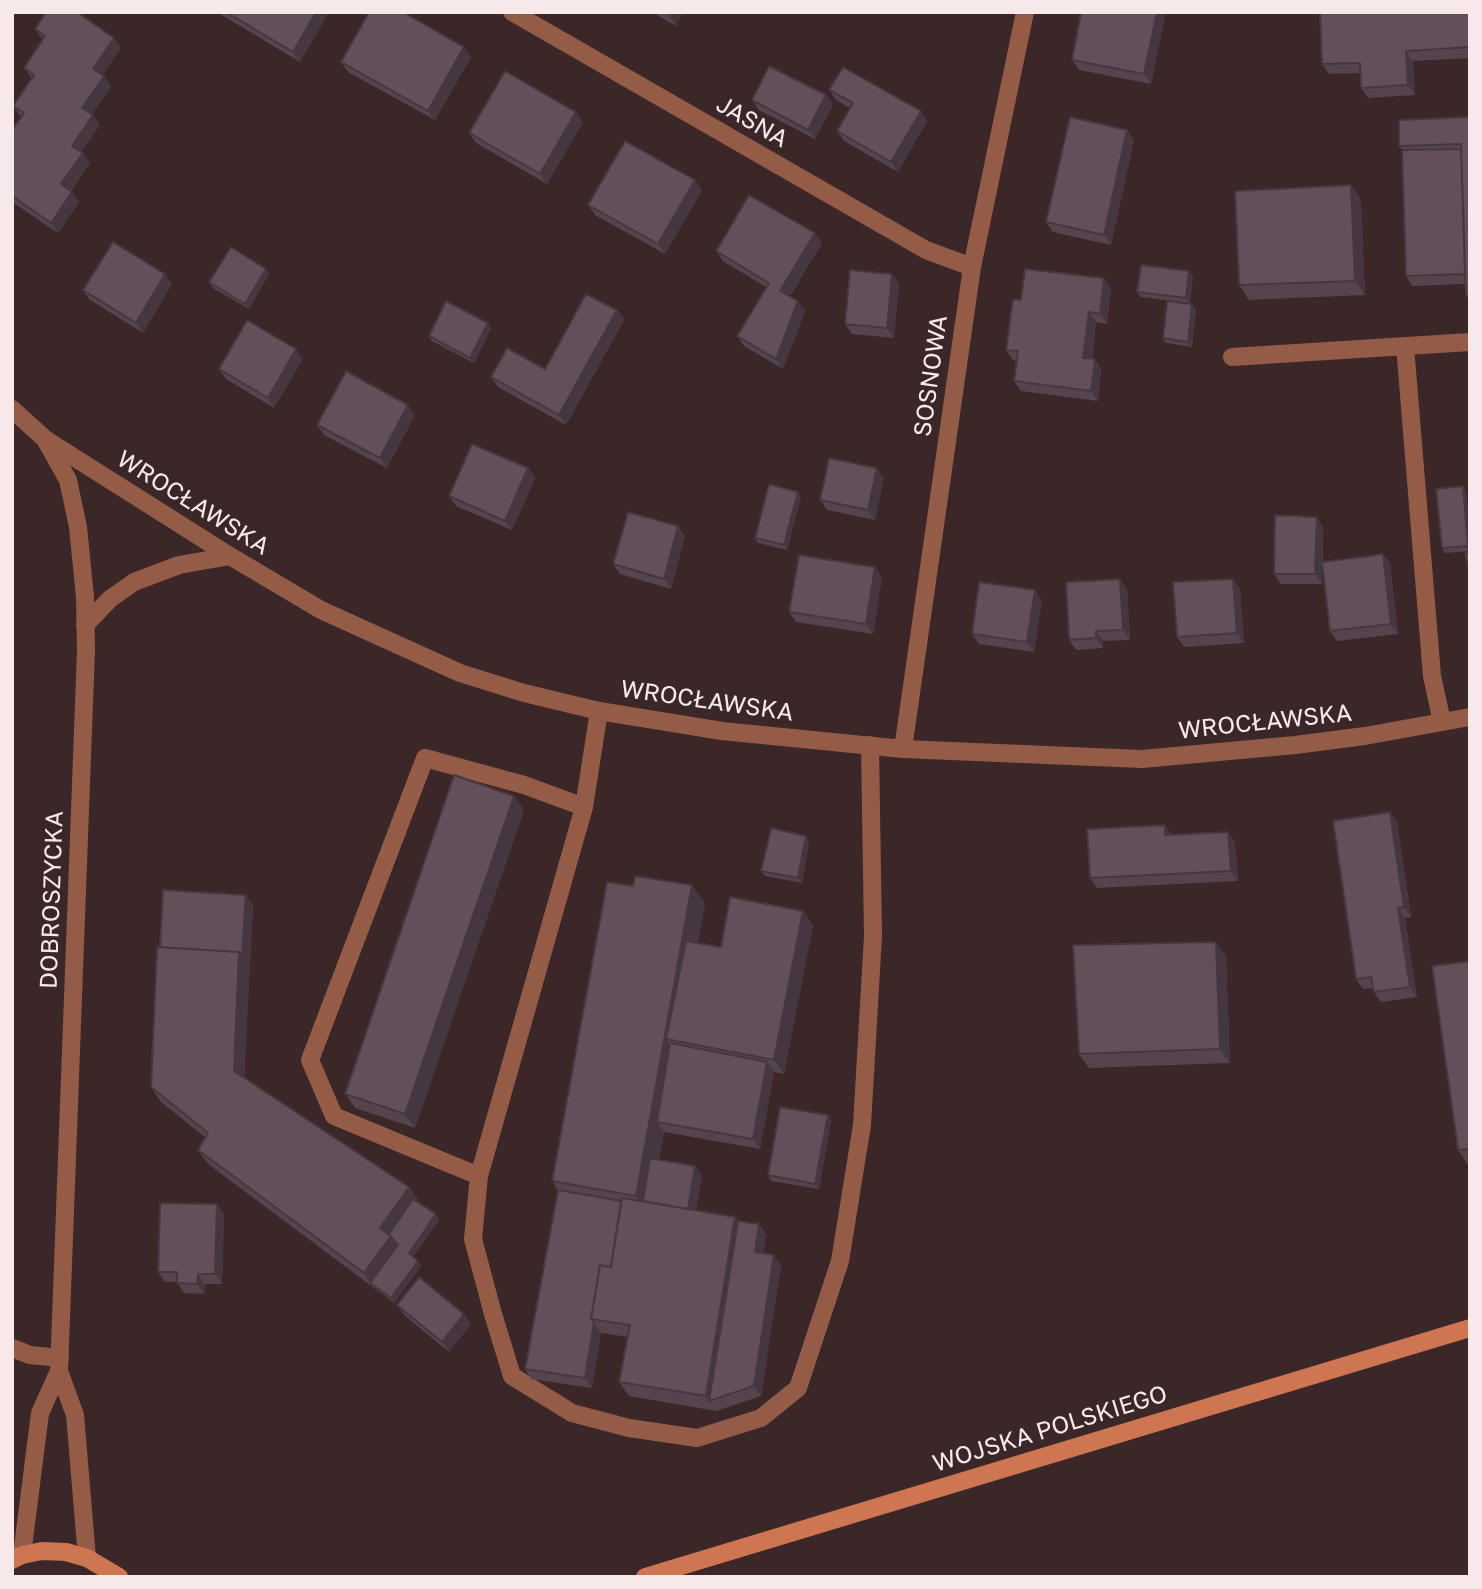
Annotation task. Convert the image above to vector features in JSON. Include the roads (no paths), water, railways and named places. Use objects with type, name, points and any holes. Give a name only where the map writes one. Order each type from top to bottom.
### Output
[{"type":"main road","name":"WOJSKA POLSKIEGO","points":[[645,1577],[1470,1328]]},
{"type":"main road","points":[[17,1557],[42,1551],[66,1552],[87,1558],[119,1577]]},
{"type":"street","name":"JASNA","points":[[512,12],[926,250],[972,267]]},
{"type":"street","name":"SOSNOWA","points":[[903,749],[972,267],[1025,12]]},
{"type":"street","points":[[1232,356],[1470,342]]},
{"type":"street","points":[[1405,346],[1432,676],[1442,722]]},
{"type":"street","name":"WROCŁAWSKA","points":[[12,409],[46,439],[230,556],[321,610],[460,673],[524,693],[598,711],[722,731],[903,749],[1142,759],[1294,745],[1470,717]]},
{"type":"street","name":"DOBROSZYCKA","points":[[46,439],[68,480],[79,527],[85,597],[60,1364],[75,1415],[87,1558]]},
{"type":"street","points":[[85,625],[110,598],[134,582],[179,565],[230,556]]},
{"type":"street","points":[[598,711],[584,807],[479,1176],[473,1239],[512,1376],[572,1413],[629,1428],[697,1438],[761,1418],[798,1388],[840,1261],[862,1125],[873,936],[870,746]]},
{"type":"street","points":[[479,1176],[334,1116],[310,1060],[425,758],[524,785],[584,807]]},
{"type":"street","points":[[12,1348],[60,1364]]},
{"type":"street","name":"DOBROSZYCKA","points":[[17,1557],[40,1413],[60,1364]]}]
